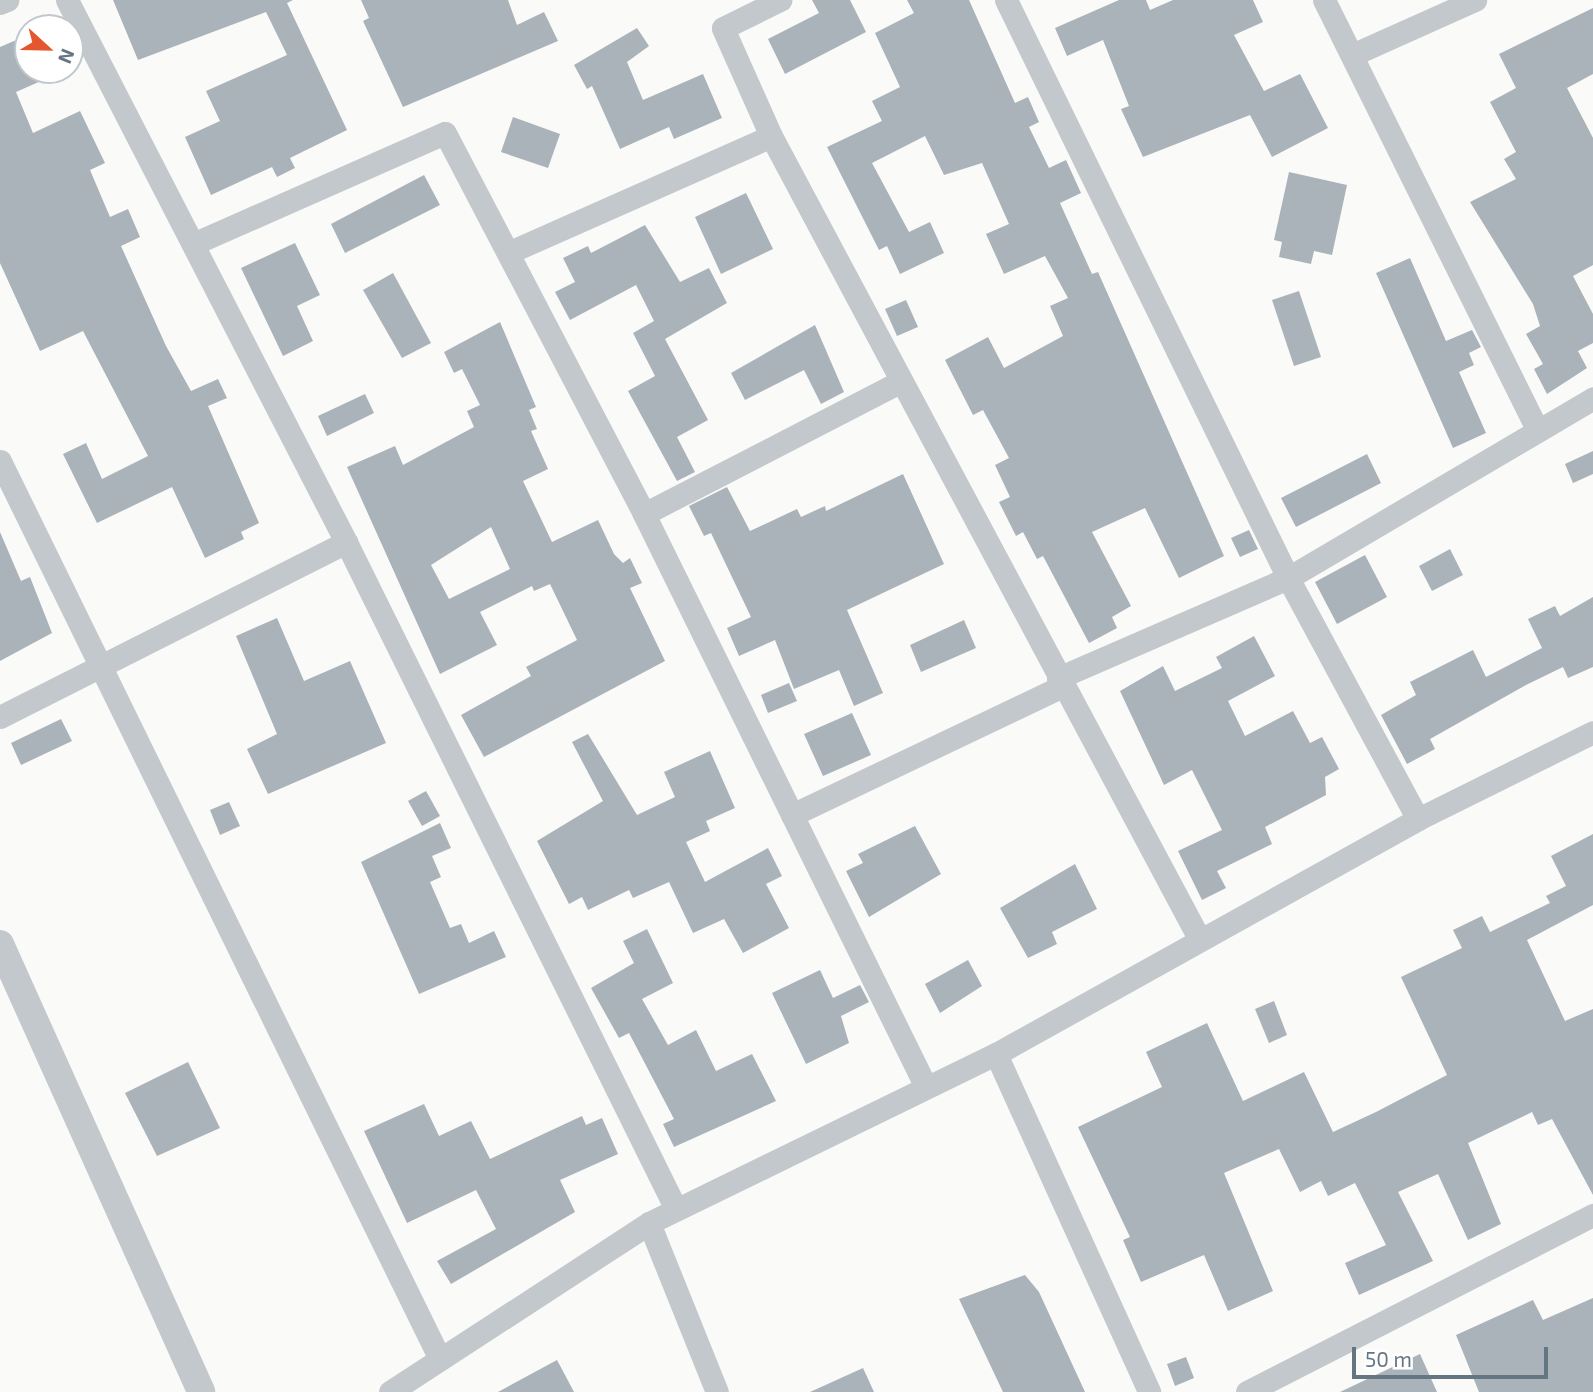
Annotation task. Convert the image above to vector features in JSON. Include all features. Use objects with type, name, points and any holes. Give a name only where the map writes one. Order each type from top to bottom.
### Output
[{"type":"street","points":[[0,3],[7,0]]},
{"type":"street","points":[[67,0],[346,542],[676,1209]]},
{"type":"street","points":[[780,0],[723,28],[771,136],[898,383],[1200,940]]},
{"type":"street","points":[[1006,0],[1288,578],[1418,819]]},
{"type":"street","points":[[1324,0],[1537,429]]},
{"type":"street","points":[[1352,55],[1475,0]]},
{"type":"street","points":[[193,244],[444,133],[512,251],[925,1086]]},
{"type":"street","points":[[512,251],[771,136]]},
{"type":"street","points":[[644,514],[898,383]]},
{"type":"street","points":[[792,815],[1060,682],[1288,578],[1593,398]]},
{"type":"street","points":[[0,461],[440,1359]]},
{"type":"street","points":[[0,717],[99,664],[346,542]]},
{"type":"street","points":[[390,1392],[649,1223],[925,1086],[996,1054],[1418,819],[1593,732]]},
{"type":"street","points":[[0,944],[201,1392]]},
{"type":"street","points":[[996,1054],[1149,1392]]},
{"type":"street","points":[[1247,1392],[1593,1215]]},
{"type":"street","points":[[649,1223],[717,1392]]},
{"type":"building","points":[[113,0],[293,0],[287,3],[347,130],[290,158],[295,168],[277,177],[272,167],[211,195],[185,137],[220,121],[206,91],[287,55],[266,12],[138,60]]},
{"type":"building","points":[[361,0],[508,0],[517,25],[544,12],[558,41],[403,107],[363,21],[369,18]]},
{"type":"building","points":[[812,0],[850,0],[866,32],[785,74],[768,39],[819,13]]},
{"type":"building","points":[[907,0],[969,0],[1015,103],[1028,97],[1039,122],[1029,127],[1049,168],[1066,160],[1081,193],[1060,203],[1092,274],[1098,272],[1224,556],[1179,578],[1145,508],[1092,532],[1131,606],[1112,617],[1117,628],[1089,643],[1043,556],[1037,559],[1023,532],[1016,536],[999,502],[1010,497],[995,465],[1009,458],[983,410],[973,415],[945,360],[988,337],[1004,368],[1063,336],[1050,306],[1068,298],[1045,256],[1004,274],[986,234],[1009,224],[982,163],[944,175],[925,136],[872,163],[909,232],[930,222],[944,253],[900,274],[887,246],[879,250],[827,147],[882,121],[872,101],[900,87],[875,33],[914,13]]},
{"type":"building","points":[[1119,0],[1146,0],[1150,10],[1173,0],[1253,0],[1263,22],[1234,35],[1264,91],[1300,74],[1328,128],[1272,157],[1250,115],[1143,157],[1121,109],[1129,106],[1103,40],[1067,56],[1055,28]]},
{"type":"building","points":[[1593,8],[1593,74],[1567,88],[1593,138],[1593,265],[1573,276],[1593,314],[1593,343],[1578,351],[1587,368],[1547,394],[1534,369],[1543,364],[1526,334],[1540,326],[1533,304],[1470,202],[1516,179],[1504,159],[1516,152],[1490,102],[1516,88],[1499,54]]},
{"type":"building","points":[[637,28],[649,46],[627,62],[643,100],[703,74],[722,118],[674,139],[669,127],[620,149],[592,86],[587,89],[574,65]]},
{"type":"building","points":[[14,41],[14,84],[34,84],[16,92],[33,133],[80,111],[105,163],[90,170],[110,217],[128,209],[140,237],[121,246],[166,346],[191,391],[218,379],[227,398],[208,406],[259,523],[241,532],[244,539],[205,558],[172,487],[97,523],[63,454],[86,443],[102,479],[148,456],[83,331],[40,351],[0,263],[0,47]]},
{"type":"building","points":[[513,117],[560,134],[548,168],[501,152]]},
{"type":"building","points":[[1289,172],[1347,185],[1332,255],[1314,251],[1311,264],[1279,257],[1282,242],[1274,240]]},
{"type":"building","points":[[424,175],[440,205],[345,253],[331,224]]},
{"type":"building","points":[[746,193],[773,249],[721,274],[695,217]]},
{"type":"building","points":[[645,225],[680,282],[709,268],[727,303],[665,339],[708,420],[677,437],[695,472],[677,481],[628,391],[655,376],[633,333],[654,321],[636,285],[570,320],[555,292],[575,282],[563,258],[588,246],[591,253]]},
{"type":"building","points":[[295,243],[320,295],[297,306],[313,341],[283,356],[241,268]]},
{"type":"building","points":[[1410,258],[1446,341],[1472,330],[1481,347],[1469,353],[1474,365],[1459,372],[1486,433],[1453,448],[1376,273]]},
{"type":"building","points":[[393,273],[431,343],[402,358],[363,290]]},
{"type":"building","points":[[1299,291],[1321,357],[1294,366],[1272,300]]},
{"type":"building","points":[[906,300],[918,327],[897,336],[885,309]]},
{"type":"building","points":[[500,322],[536,407],[529,410],[537,429],[531,431],[548,469],[523,481],[552,542],[598,520],[614,554],[623,563],[630,558],[642,583],[630,588],[665,661],[484,757],[461,715],[531,676],[526,667],[577,640],[550,584],[534,591],[532,586],[480,612],[497,645],[440,674],[347,467],[395,446],[403,465],[474,427],[467,411],[480,405],[462,369],[454,373],[444,352]],"holes":[[[491,527],[510,569],[449,599],[431,565]]]},
{"type":"building","points":[[815,325],[844,392],[821,404],[804,370],[745,400],[731,373]]},
{"type":"building","points":[[365,394],[374,413],[327,436],[318,416]]},
{"type":"building","points":[[1593,451],[1593,474],[1573,483],[1565,464]]},
{"type":"building","points":[[1367,454],[1381,483],[1296,527],[1281,498]]},
{"type":"building","points":[[903,474],[944,564],[847,610],[883,693],[854,706],[839,670],[794,689],[775,640],[739,656],[727,628],[751,617],[711,533],[704,536],[689,506],[727,487],[750,531],[797,509],[801,517],[825,506],[826,511]]},
{"type":"building","points":[[1249,530],[1258,549],[1240,557],[1231,538]]},
{"type":"building","points":[[0,532],[21,581],[30,577],[52,633],[0,661]]},
{"type":"building","points":[[1450,549],[1463,575],[1432,591],[1419,566]]},
{"type":"building","points":[[1365,555],[1387,597],[1337,624],[1315,582]]},
{"type":"building","points":[[1593,597],[1593,667],[1568,678],[1563,667],[1526,685],[1430,739],[1435,749],[1407,764],[1381,715],[1416,695],[1410,682],[1473,650],[1486,677],[1542,648],[1528,619],[1555,606],[1560,616]]},
{"type":"building","points":[[277,618],[304,681],[350,661],[386,743],[268,794],[247,749],[277,734],[236,636]]},
{"type":"building","points":[[964,620],[976,648],[921,672],[910,645]]},
{"type":"building","points":[[1254,636],[1275,676],[1228,701],[1245,736],[1293,711],[1310,743],[1322,737],[1339,769],[1325,777],[1326,795],[1265,827],[1272,844],[1217,871],[1226,888],[1202,900],[1178,851],[1222,830],[1192,770],[1164,785],[1120,691],[1163,666],[1175,691],[1222,668],[1216,657]]},
{"type":"building","points":[[789,683],[797,701],[768,713],[761,695]]},
{"type":"building","points":[[852,713],[871,755],[823,776],[804,734]]},
{"type":"building","points":[[61,719],[72,741],[21,765],[11,743]]},
{"type":"building","points":[[588,734],[637,815],[675,797],[664,772],[710,751],[735,808],[706,821],[710,831],[686,842],[705,882],[768,848],[782,876],[766,884],[789,928],[743,953],[724,919],[693,933],[669,882],[633,898],[629,890],[588,910],[582,897],[569,904],[537,841],[603,801],[572,742]]},
{"type":"building","points":[[426,791],[440,816],[422,826],[408,801]]},
{"type":"building","points":[[229,802],[240,826],[220,835],[210,810]]},
{"type":"building","points":[[440,823],[451,848],[432,856],[441,877],[430,882],[450,928],[461,924],[469,943],[494,931],[506,957],[419,994],[361,862]]},
{"type":"building","points":[[915,826],[941,874],[869,917],[846,871],[863,863],[858,854]]},
{"type":"building","points":[[1593,834],[1593,905],[1527,940],[1565,1021],[1593,1009],[1593,1195],[1552,1119],[1538,1125],[1532,1112],[1468,1143],[1501,1224],[1468,1240],[1438,1174],[1398,1192],[1433,1261],[1359,1295],[1345,1263],[1386,1245],[1355,1183],[1328,1196],[1321,1181],[1300,1192],[1279,1149],[1224,1173],[1273,1291],[1228,1311],[1204,1255],[1141,1282],[1123,1240],[1130,1237],[1078,1127],[1162,1087],[1146,1052],[1207,1023],[1243,1101],[1304,1072],[1333,1132],[1376,1112],[1447,1075],[1401,977],[1462,948],[1453,930],[1482,916],[1490,932],[1550,903],[1546,896],[1566,886],[1551,856]]},
{"type":"building","points":[[1075,864],[1097,909],[1052,932],[1057,944],[1028,958],[1000,908]]},
{"type":"building","points":[[647,929],[673,983],[642,999],[668,1045],[696,1030],[716,1071],[752,1054],[776,1101],[674,1147],[663,1124],[674,1119],[629,1033],[619,1038],[591,988],[634,963],[623,941]]},
{"type":"building","points":[[968,960],[982,986],[940,1013],[925,984]]},
{"type":"building","points":[[820,970],[833,998],[860,985],[869,1002],[841,1016],[849,1043],[806,1064],[772,993]]},
{"type":"building","points":[[1274,1001],[1287,1035],[1269,1043],[1255,1009]]},
{"type":"building","points":[[188,1062],[220,1128],[157,1156],[125,1093]]},
{"type":"building","points":[[424,1104],[439,1136],[471,1121],[490,1159],[582,1116],[586,1125],[602,1118],[618,1154],[560,1180],[575,1212],[451,1284],[437,1261],[496,1229],[476,1190],[407,1223],[364,1131]]},
{"type":"building","points":[[1025,1275],[1039,1292],[1085,1392],[1003,1392],[959,1299]]},
{"type":"building","points":[[1593,1298],[1593,1392],[1479,1392],[1456,1335],[1533,1300],[1543,1320]]},
{"type":"building","points":[[1420,1354],[1437,1392],[1340,1392]]},
{"type":"building","points":[[1186,1357],[1194,1378],[1175,1386],[1167,1364]]},
{"type":"building","points":[[557,1360],[574,1392],[498,1392]]},
{"type":"building","points":[[863,1368],[874,1392],[810,1392]]}]
